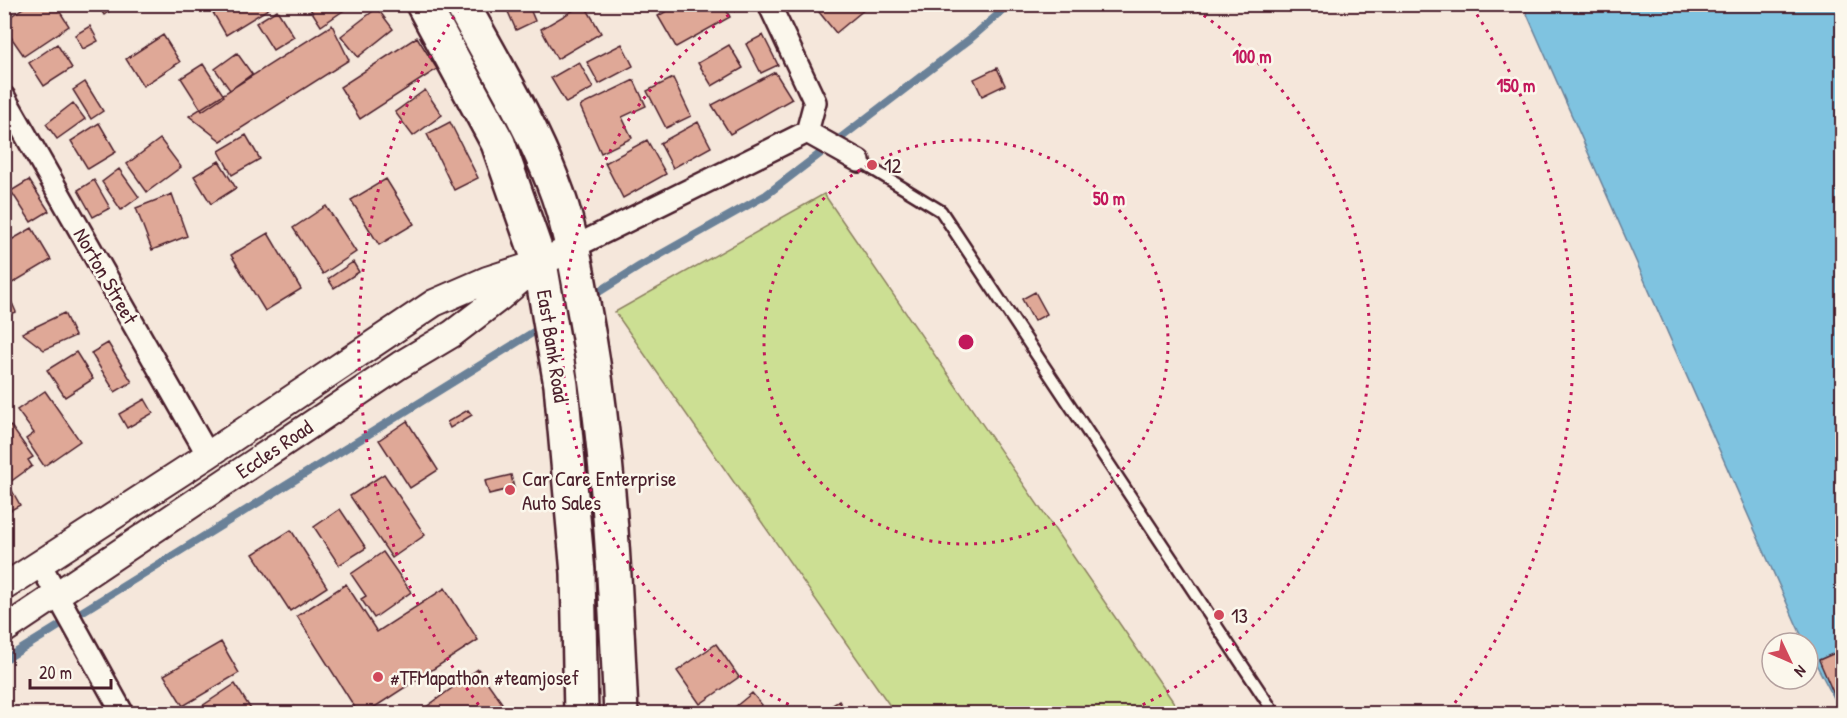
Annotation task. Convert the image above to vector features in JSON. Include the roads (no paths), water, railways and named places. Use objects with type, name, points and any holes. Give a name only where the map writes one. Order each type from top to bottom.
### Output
[{"type":"main road","name":"East Bank Road","points":[[423,4],[498,143],[542,277],[561,386],[578,573],[581,714]]},
{"type":"main road","name":"East Bank Road","points":[[462,4],[526,122],[554,184],[579,279],[597,378],[614,567],[621,714]]},
{"type":"street","points":[[572,248],[807,132],[815,102],[769,4]]},
{"type":"street","name":"Norton Street","points":[[4,97],[208,454]]},
{"type":"street","points":[[807,132],[859,161]]},
{"type":"street","name":"Eccles Road","points":[[4,630],[61,602],[400,365],[452,334],[499,298],[542,277],[572,248]]},
{"type":"street","name":"Eccles Road","points":[[4,587],[434,303],[487,280],[542,277]]},
{"type":"street","points":[[40,564],[123,714]]},
{"type":"lane","points":[[859,161],[941,211],[1275,714]]},
{"type":"water","points":[[1523,5],[1842,5],[1842,713],[1820,672],[1820,631],[1799,631]]},
{"type":"waterway","points":[[589,298],[640,266],[766,195],[970,39],[1010,4]]},
{"type":"waterway","points":[[4,660],[545,325]]},
{"type":"place","name":"12","points":[[872,165]]},
{"type":"place","name":"Car Care Enterprise Auto Sales","points":[[510,490]]},
{"type":"place","name":"13","points":[[1219,615]]},
{"type":"place","name":"#TFMapathon #teamjosef","points":[[378,677]]}]
